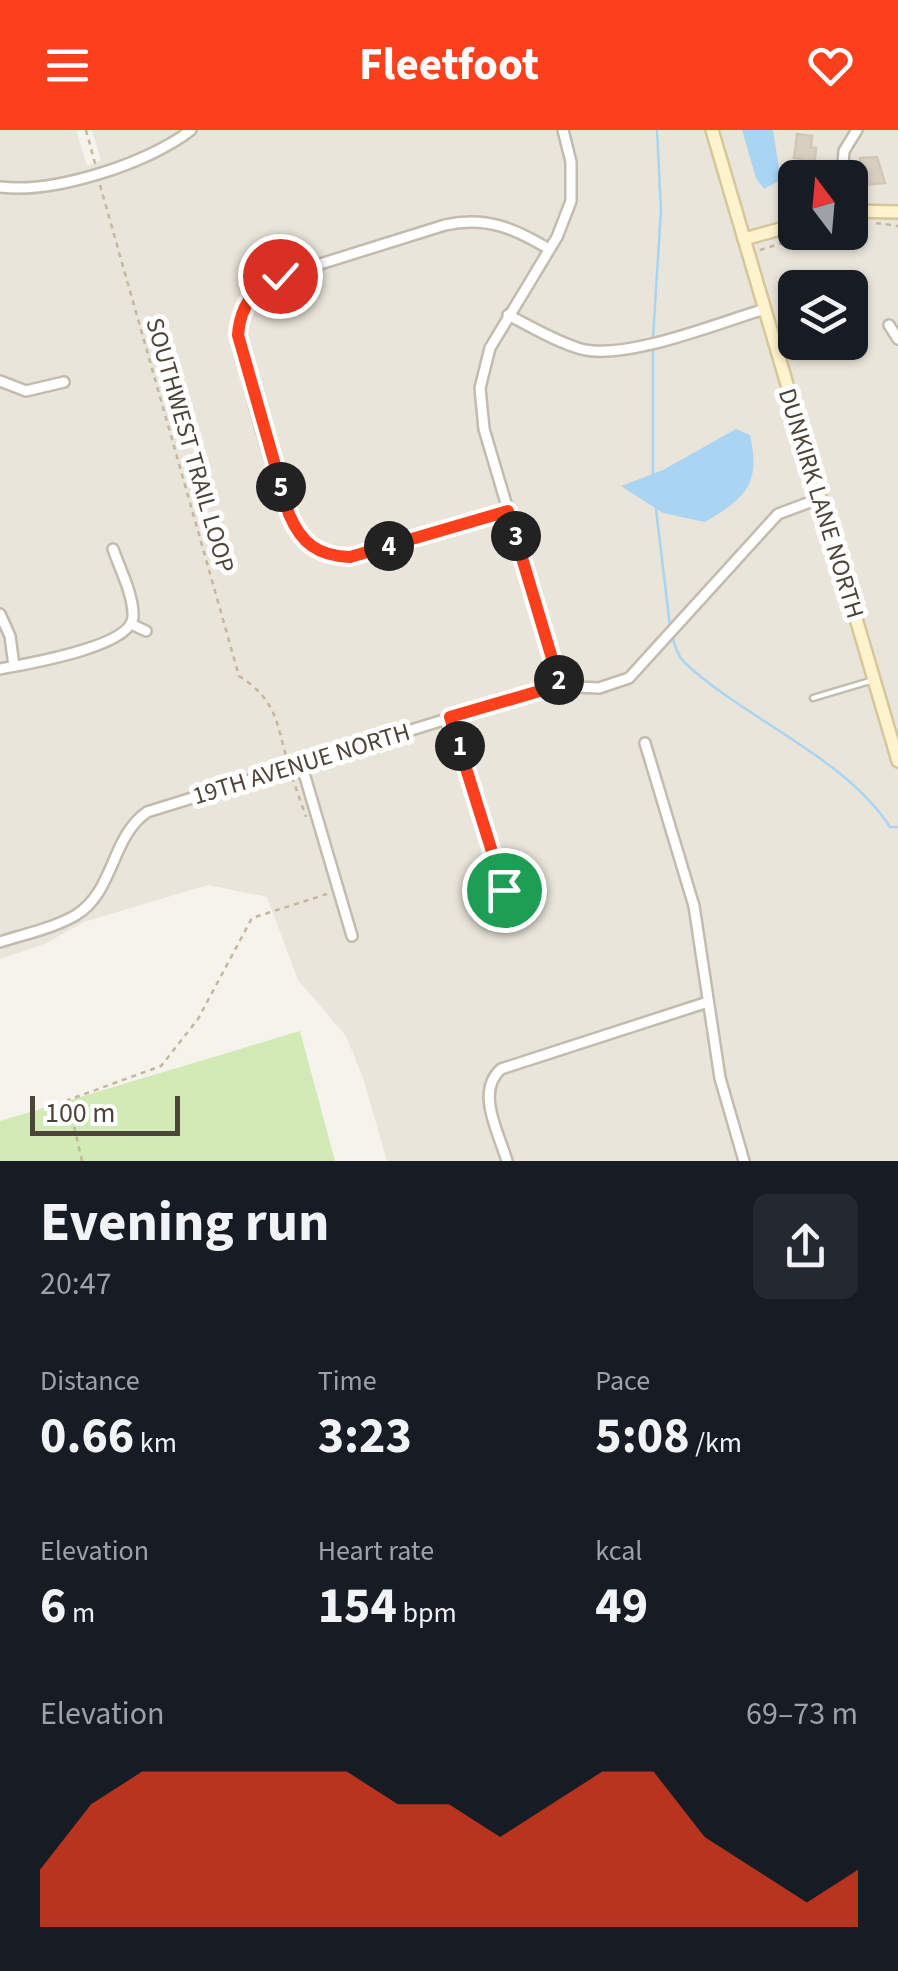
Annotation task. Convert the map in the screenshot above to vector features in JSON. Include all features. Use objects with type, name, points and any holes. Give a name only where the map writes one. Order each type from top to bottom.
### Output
[{"type":"street","points":[[0,187],[22,190],[98,172],[169,146],[192,130]]},
{"type":"street","points":[[560,685],[484,428],[480,388],[490,348],[549,249],[571,201],[571,162],[563,130]]},
{"type":"street","name":"DUNKIRK LANE NORTH","points":[[712,130],[898,761]]},
{"type":"street","points":[[843,160],[856,130]]},
{"type":"street","points":[[868,211],[898,212]]},
{"type":"street","points":[[508,511],[350,557],[314,549],[302,539],[289,514],[238,335],[239,321],[250,297],[280,276],[463,222],[498,224],[549,249]]},
{"type":"street","points":[[744,239],[778,229]]},
{"type":"street","points":[[508,315],[563,342],[600,352],[638,346],[764,309]]},
{"type":"street","points":[[889,325],[898,340]]},
{"type":"street","points":[[0,381],[26,391],[64,382]]},
{"type":"street","name":"19TH AVENUE NORTH","points":[[0,942],[64,920],[88,906],[102,886],[127,829],[147,812],[560,685],[600,688],[630,678],[778,514],[821,498]]},
{"type":"street","points":[[0,669],[116,638],[131,624],[132,607],[114,549]]},
{"type":"street","points":[[0,614],[10,636],[14,666]]},
{"type":"street","points":[[131,624],[146,631]]},
{"type":"street","points":[[450,717],[504,890]]},
{"type":"street","points":[[645,743],[694,906],[720,1078],[744,1161]]},
{"type":"street","points":[[301,763],[352,936]]},
{"type":"street","points":[[507,1161],[487,1095],[493,1076],[501,1069],[708,1002]]},
{"type":"lane","points":[[813,698],[875,680]]},
{"type":"path","name":"SOUTHWEST TRAIL LOOP","points":[[86,130],[239,676],[258,688],[273,706],[286,754]]},
{"type":"path","points":[[868,225],[898,226]]},
{"type":"path","points":[[758,250],[778,244]]},
{"type":"path","points":[[82,1161],[68,1100],[161,1066],[198,1020],[252,918],[330,893]]},
{"type":"shaded area","points":[[0,130],[76,130],[87,166],[101,160],[92,130],[898,130],[898,1161],[387,1161],[363,1078],[346,1036],[298,980],[267,897],[208,885],[84,922],[44,944],[0,959]]},
{"type":"green space","points":[[300,1031],[335,1161],[0,1161],[0,1121]]},
{"type":"water","points":[[742,130],[773,130],[778,182],[764,189],[756,178]]},
{"type":"water","points":[[736,429],[750,435],[751,478],[740,497],[705,522],[663,513],[621,486],[663,470]]},
{"type":"building","points":[[797,134],[812,136],[815,160],[794,158]]},
{"type":"building","points":[[877,157],[885,183],[868,185],[868,160],[860,158]]},
{"type":"waterway","points":[[653,338],[661,210],[657,130]]},
{"type":"waterway","points":[[653,346],[653,474]]},
{"type":"waterway","points":[[656,509],[670,626]]},
{"type":"waterway","points":[[672,634],[684,662],[708,683],[821,759],[871,802],[890,827],[898,827]]},
{"type":"route","points":[[280,276],[269,280],[250,297],[239,321],[238,335],[289,514],[302,539],[325,554],[350,557],[508,511],[560,685],[450,717],[504,890]]}]
